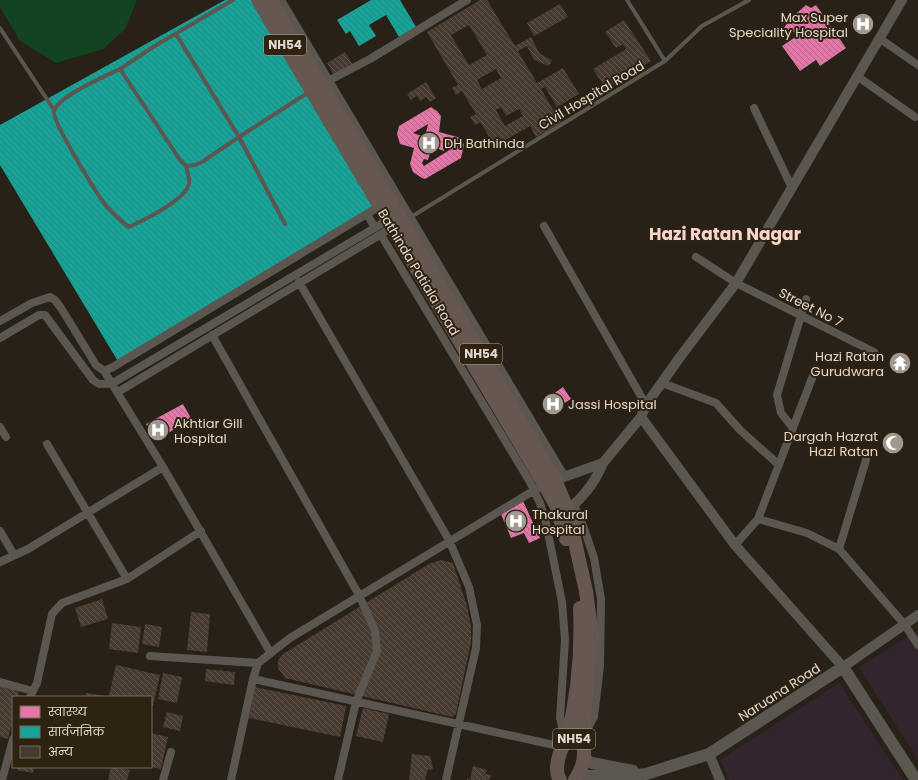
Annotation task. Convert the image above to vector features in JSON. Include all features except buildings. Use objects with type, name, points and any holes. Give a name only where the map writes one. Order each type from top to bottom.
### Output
[{"type":"highway","name":"Bathinda Patiala Road","points":[[258,0],[321,85],[380,206],[399,221]]},
{"type":"highway","name":"NH54","points":[[270,0],[321,85],[567,511],[586,591],[592,637],[572,740],[558,763],[557,780]]},
{"type":"highway","name":"NH54","points":[[572,740],[584,752],[584,759],[576,778]]},
{"type":"main road","name":"Naruana Road","points":[[576,778],[646,774],[710,754],[843,667]]},
{"type":"main road","points":[[843,667],[916,780]]},
{"type":"main road","name":"Naruana Road","points":[[584,759],[592,763],[646,774]]},
{"type":"street","points":[[282,0],[321,85],[370,59],[467,0]]},
{"type":"street","points":[[567,511],[596,480],[603,463],[641,417],[646,405],[736,283],[902,0]]},
{"type":"street","points":[[879,38],[918,65]]},
{"type":"street","points":[[857,76],[915,117]]},
{"type":"street","points":[[754,108],[792,188]]},
{"type":"street","points":[[104,371],[181,328],[380,206]]},
{"type":"street","points":[[367,214],[375,228]]},
{"type":"street","points":[[0,338],[39,314],[45,315],[92,380],[99,384],[113,383],[375,228],[399,221]]},
{"type":"street","points":[[118,392],[381,234],[399,221]]},
{"type":"street","points":[[544,226],[646,405]]},
{"type":"street","points":[[381,234],[550,483],[546,523],[562,602],[565,640],[560,718],[562,727],[572,740]]},
{"type":"street","name":"Street No 7","points":[[696,257],[736,283],[874,352]]},
{"type":"street","points":[[299,282],[449,540],[469,587],[477,625],[476,648],[457,724],[446,780]]},
{"type":"street","points":[[0,321],[32,303],[50,297],[56,300],[96,365],[104,371],[113,383],[201,531],[270,652]]},
{"type":"street","points":[[793,428],[781,413],[777,395],[806,298]]},
{"type":"street","points":[[212,335],[359,595],[375,631],[377,651],[356,702],[338,780]]},
{"type":"street","points":[[735,545],[758,520],[814,373]]},
{"type":"street","points":[[662,383],[716,403],[740,430],[779,465]]},
{"type":"street","points":[[641,417],[735,545],[843,667]]},
{"type":"street","points":[[0,427],[6,437]]},
{"type":"street","points":[[47,444],[127,579]]},
{"type":"street","points":[[839,549],[866,460]]},
{"type":"street","points":[[231,780],[252,679],[258,663],[270,652],[449,540],[550,483],[603,463]]},
{"type":"street","points":[[0,562],[88,513],[163,467]]},
{"type":"street","points":[[758,520],[807,533],[839,549],[905,625],[918,645]]},
{"type":"street","points":[[0,531],[14,555]]},
{"type":"street","points":[[0,682],[31,694],[37,683],[52,614],[62,603],[127,579],[201,531]]},
{"type":"street","name":"Naruana Road","points":[[843,667],[918,616]]},
{"type":"street","points":[[150,656],[258,663]]},
{"type":"street","points":[[252,679],[457,724],[572,740]]},
{"type":"street","points":[[2,780],[12,743]]},
{"type":"street","points":[[163,780],[171,752]]},
{"type":"street","points":[[710,754],[720,780]]},
{"type":"lane","points":[[120,69],[143,106],[180,160],[186,166],[190,183],[186,192],[168,205],[129,227],[122,223],[106,205],[60,131],[53,116],[54,110],[63,99],[120,69],[233,0]]},
{"type":"lane","points":[[626,0],[665,61]]},
{"type":"lane","name":"Civil Hospital Road","points":[[399,221],[665,61],[702,26],[749,0]]},
{"type":"lane","points":[[0,28],[54,110]]},
{"type":"lane","points":[[176,34],[238,137],[285,224]]},
{"type":"lane","points":[[186,166],[195,165],[321,85]]},
{"type":"shaded area","points":[[918,630],[918,760],[859,667]]},
{"type":"shaded area","points":[[839,683],[903,780],[729,780],[720,760]]},
{"type":"green space","points":[[0,0],[137,0],[125,29],[103,49],[56,63],[20,41],[0,7]]},
{"type":"place","name":"Max Super Speciality Hospital","points":[[863,24]]},
{"type":"place","name":"DH Bathinda","points":[[429,143]]},
{"type":"place","name":"Hazi Ratan Gurudwara","points":[[900,363]]},
{"type":"place","name":"Jassi Hospital","points":[[553,404]]},
{"type":"place","name":"Akhtiar Gill Hospital","points":[[158,430]]},
{"type":"place","name":"Dargah Hazrat Hazi Ratan","points":[[893,443]]},
{"type":"place","name":"Thakural Hospital","points":[[516,521]]},
{"type":"district","name":"Hazi Ratan Nagar","points":[[725,234]]}]
